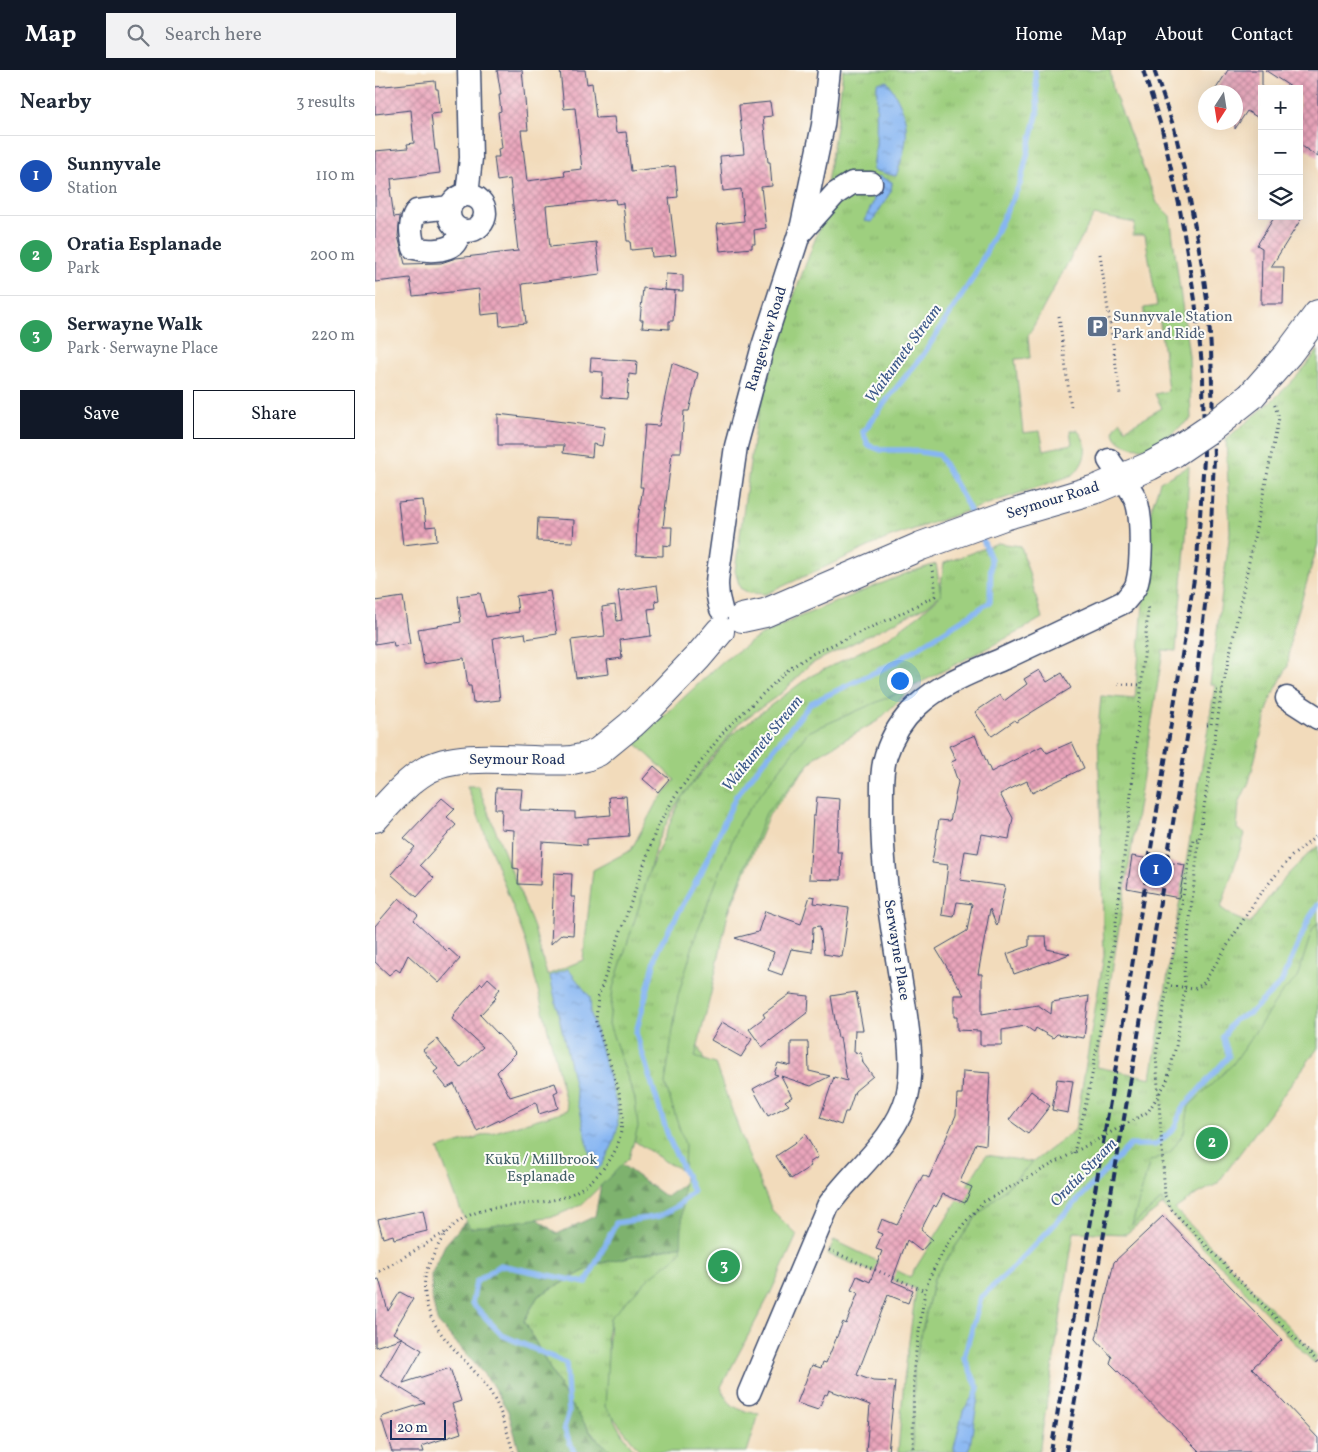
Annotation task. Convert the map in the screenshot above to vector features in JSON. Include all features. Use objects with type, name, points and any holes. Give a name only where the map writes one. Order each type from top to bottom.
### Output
[{"type":"main road","name":"Seymour Road","points":[[375,818],[405,786],[426,770],[443,763],[477,760],[565,761],[586,757],[598,752],[651,706],[698,657],[727,619],[765,612],[967,528],[1096,488],[1115,469],[1174,453],[1233,411],[1261,395],[1288,354],[1318,314]]},
{"type":"street","points":[[461,230],[455,243],[447,248],[424,251],[414,248],[411,218],[417,211],[459,201],[473,196],[483,203],[484,220],[476,229],[470,231],[461,230],[451,220],[459,201],[471,158],[469,70]]},
{"type":"street","name":"Rangeview Road","points":[[727,619],[716,587],[736,446],[763,346],[800,233],[823,125],[829,70]]},
{"type":"street","points":[[800,233],[835,194],[852,183],[871,183]]},
{"type":"street","points":[[1115,469],[1136,500],[1140,529],[1135,601]]},
{"type":"street","name":"Serwayne Place","points":[[749,1393],[828,1206],[882,1144],[901,1113],[906,1098],[911,1062],[905,1006],[883,866],[881,832],[882,781],[886,756],[894,735],[906,717],[933,693],[967,675],[1135,601]]},
{"type":"street","points":[[1287,698],[1318,718]]},
{"type":"path","points":[[1100,254],[1120,394]]},
{"type":"path","points":[[1059,316],[1071,408]]},
{"type":"path","points":[[911,1452],[913,1448],[914,1365],[925,1291],[949,1241],[983,1202],[1149,1112],[1167,1081],[1176,1046],[1184,988],[1184,972],[1199,839],[1222,691],[1279,418],[1261,395]]},
{"type":"path","points":[[513,1452],[502,1413],[485,1384],[432,1322],[426,1301],[425,1272],[439,1243],[461,1219],[492,1207],[559,1199],[589,1184],[612,1158],[617,1147],[622,1119],[621,1099],[596,1022],[598,997],[656,830],[675,796],[725,730],[789,670],[812,654],[894,617],[935,596],[935,584],[930,561]]},
{"type":"path","points":[[1074,1153],[1091,1076],[1120,890],[1142,685],[1148,609],[1135,601]]},
{"type":"path","points":[[1118,684],[1142,685]]},
{"type":"path","points":[[1207,725],[1211,725],[1216,690],[1222,691]]},
{"type":"path","points":[[1171,986],[1194,989],[1203,984],[1259,895],[1292,856],[1318,835]]},
{"type":"path","points":[[1199,839],[1193,839],[1179,903],[1156,1055],[1165,1196],[1171,1209],[1318,1362]]},
{"type":"path","points":[[1120,890],[1127,892]]},
{"type":"path","points":[[375,1274],[449,1230]]},
{"type":"path","points":[[825,1248],[925,1291]]},
{"type":"green space","points":[[843,70],[1110,70],[1113,90],[1157,203],[1170,216],[1189,356],[1191,419],[1165,438],[1148,447],[1133,447],[1120,442],[1116,438],[1114,433],[1121,421],[1125,429],[1162,408],[1155,394],[1168,391],[1159,314],[1144,315],[1144,308],[1157,306],[1145,235],[1133,235],[1135,223],[1094,215],[1028,336],[1030,358],[1015,359],[1023,433],[1040,431],[1044,450],[1072,444],[1070,430],[1077,430],[1084,442],[1085,453],[1081,465],[1073,475],[888,538],[766,594],[749,593],[740,588],[735,571],[755,428],[777,341],[820,226],[837,121]],"holes":[[[876,144],[896,176],[873,170]],[[878,176],[892,182],[891,191],[872,222],[865,221],[874,201],[872,192]]]},
{"type":"green space","points":[[1318,350],[1318,544],[1291,636],[1288,666],[1270,700],[1249,782],[1239,803],[1237,829],[1245,834],[1221,908],[1234,917],[1250,924],[1281,882],[1318,846],[1318,1040],[1182,1190],[1126,1234],[1074,1232],[1039,1452],[911,1452],[913,1448],[914,1366],[934,1278],[974,1219],[1033,1162],[1075,1130],[1104,955],[1098,731],[1101,696],[1135,699],[1151,510],[1160,482],[1189,466],[1186,538],[1176,651],[1163,650],[1097,1067],[1151,1078],[1215,685],[1210,684],[1230,532],[1226,439],[1287,387]]},
{"type":"green space","points":[[998,543],[1021,546],[1042,618],[912,687],[879,720],[816,756],[769,815],[685,1017],[715,1085],[752,1227],[610,1318],[607,1336],[614,1421],[635,1452],[612,1451],[600,1442],[587,1428],[575,1411],[524,1321],[538,1296],[597,1264],[696,1242],[695,1175],[669,1164],[633,1140],[605,1022],[610,979],[641,890],[681,798],[731,735],[809,677],[889,637],[919,615],[939,597],[944,563]]},
{"type":"green space","name":"Kūkū / Millbrook Esplanade","points":[[936,564],[941,594],[927,606],[809,665],[783,692],[739,723],[676,805],[657,842],[643,894],[613,988],[609,1024],[635,1099],[638,1127],[629,1158],[581,1205],[555,1216],[470,1228],[461,1211],[438,1149],[568,1110],[526,942],[467,786],[478,786],[534,928],[547,975],[583,960],[593,870],[631,850],[655,805],[675,780],[635,743],[723,661],[760,636],[799,617],[910,572]]},
{"type":"green space","points":[[912,687],[879,720],[816,756],[766,813],[729,909],[695,1057],[715,1064],[750,1159],[772,1210],[797,1235],[770,1294],[721,1387],[727,1400],[735,1407],[759,1414],[747,1452],[641,1452],[605,1407],[610,1318],[648,1279],[681,1253],[685,1145],[665,1084],[678,996],[697,932],[740,821],[808,732]]},
{"type":"green space","points":[[1318,922],[1318,1048],[1217,1184],[1175,1209],[1317,1356],[1314,1363],[1165,1208],[1162,1199],[1132,1225],[1150,1161],[1170,1153],[1184,1133],[1189,1106],[1233,1064],[1281,994],[1297,978],[1312,931]]},
{"type":"green space","points":[[986,1155],[1033,1162],[974,1219],[934,1278],[914,1366],[913,1448],[911,1452],[898,1452],[904,1379],[916,1289],[828,1254],[834,1240],[910,1277]]},
{"type":"green space","points":[[621,1164],[666,1197],[695,1175],[696,1242],[597,1264],[538,1296],[524,1321],[561,1389],[593,1436],[613,1452],[520,1452],[508,1411],[489,1380],[437,1321],[432,1298],[431,1275],[445,1245],[464,1223],[494,1212],[527,1210],[557,1234],[595,1216],[601,1185]]},
{"type":"water","points":[[887,81],[901,105],[906,127],[904,149],[896,176],[873,170],[876,144],[877,83]]},
{"type":"water","points":[[878,176],[892,182],[891,191],[872,222],[864,221],[874,201],[872,192]]},
{"type":"water","points":[[568,969],[590,997],[591,1014],[617,1107],[618,1126],[613,1144],[602,1165],[597,1170],[592,1164],[550,976]]},
{"type":"water","points":[[980,1385],[969,1452],[953,1452],[963,1411]]},
{"type":"building","points":[[497,70],[522,70],[528,130],[521,130],[527,181],[565,176],[564,171],[582,169],[575,108],[564,109],[560,70],[585,70],[587,84],[592,83],[596,118],[614,117],[616,133],[626,132],[631,171],[675,166],[678,197],[669,198],[676,255],[652,257],[651,248],[631,250],[630,241],[627,241],[623,203],[616,204],[615,199],[546,206],[550,247],[596,242],[600,274],[522,284],[526,323],[500,326],[499,313],[481,315],[479,289],[413,296],[410,278],[375,282],[375,151],[408,148],[407,144],[414,143],[411,110],[375,114],[375,87],[435,81],[436,89],[438,89],[441,113],[431,114],[440,173],[391,179],[392,189],[390,189],[394,217],[400,216],[398,236],[405,264],[441,263],[456,258],[518,251],[510,179],[497,181],[494,157],[499,157],[498,149],[502,148],[498,112],[501,111],[499,95],[501,95]]},
{"type":"building","points":[[1228,70],[1262,70],[1262,85],[1258,85],[1258,118],[1247,111],[1243,117],[1243,85],[1218,85]]},
{"type":"building","points":[[1265,70],[1318,70],[1318,157],[1303,147],[1303,85],[1288,85]]},
{"type":"building","points":[[770,102],[772,116],[763,117],[772,186],[761,187],[766,228],[754,230],[755,244],[752,244],[752,248],[720,251],[717,224],[744,221],[741,189],[723,191],[720,156],[744,154],[739,105]]},
{"type":"building","points":[[1273,220],[1300,220],[1271,267],[1284,267],[1283,304],[1261,304],[1262,248],[1257,245]]},
{"type":"building","points":[[666,274],[683,275],[683,291],[665,290]]},
{"type":"building","points":[[643,288],[675,291],[673,321],[669,321],[669,329],[642,327],[643,320],[640,320]]},
{"type":"building","points":[[591,358],[637,361],[636,375],[629,374],[627,399],[602,397],[603,372],[590,371]]},
{"type":"building","points":[[672,363],[698,373],[689,411],[684,411],[681,452],[672,452],[663,527],[672,527],[671,546],[663,545],[663,556],[636,555],[637,525],[643,487],[640,487],[645,425],[659,426]]},
{"type":"building","points":[[498,414],[605,427],[602,446],[593,444],[592,457],[563,453],[564,445],[498,445]]},
{"type":"building","points":[[423,500],[426,527],[436,526],[437,541],[403,545],[398,502]]},
{"type":"building","points":[[538,518],[574,520],[573,542],[537,541]]},
{"type":"building","points":[[657,585],[659,600],[655,601],[656,608],[648,609],[651,636],[620,640],[622,658],[607,660],[609,674],[576,678],[571,640],[605,636],[602,607],[615,605],[617,621],[622,620],[618,591]]},
{"type":"building","points":[[550,591],[557,634],[526,639],[525,633],[493,638],[500,700],[473,703],[471,686],[468,686],[464,658],[424,664],[418,629],[461,622],[458,596],[480,593],[486,617],[518,612],[516,596]]},
{"type":"building","points":[[403,597],[410,644],[394,646],[393,641],[375,644],[375,601]]},
{"type":"building","points":[[1039,670],[1047,682],[1062,673],[1071,688],[1016,722],[1015,720],[992,736],[975,712],[1000,695],[1004,701],[1027,684],[1024,679]]},
{"type":"building","points":[[975,735],[991,772],[1042,746],[1047,753],[1072,742],[1084,768],[1032,793],[1027,781],[1000,794],[1013,818],[1009,839],[982,834],[978,853],[965,851],[960,880],[1005,886],[997,926],[990,909],[978,974],[982,974],[982,1014],[1038,1005],[1051,1014],[1052,1002],[1089,996],[1084,1038],[1057,1034],[1053,1038],[1036,1028],[1034,1032],[1025,1026],[1002,1030],[1002,1045],[980,1045],[980,1031],[957,1030],[957,1017],[954,1017],[954,995],[964,995],[936,949],[967,931],[972,904],[957,902],[954,917],[942,915],[948,865],[932,863],[939,820],[950,821],[958,782],[951,762],[956,760],[949,746]]},
{"type":"building","points":[[654,766],[669,779],[658,792],[643,779]]},
{"type":"building","points":[[496,788],[522,789],[520,810],[575,812],[575,818],[611,815],[609,797],[626,796],[629,836],[587,839],[587,845],[542,842],[540,885],[518,884],[519,869],[513,868],[514,830],[501,829],[502,809],[495,809]]},
{"type":"building","points":[[817,797],[840,799],[837,852],[842,852],[841,880],[809,879],[813,816],[815,816]]},
{"type":"building","points":[[442,798],[455,809],[447,817],[456,825],[420,865],[434,878],[417,897],[391,874],[415,847],[404,838]]},
{"type":"building","points":[[1132,856],[1185,865],[1179,898],[1127,888]]},
{"type":"building","points":[[554,873],[572,874],[571,897],[575,897],[573,935],[562,934],[551,944]]},
{"type":"building","points":[[810,896],[815,897],[814,903],[849,908],[842,957],[824,954],[820,926],[813,927],[812,952],[791,949],[782,975],[768,970],[774,952],[735,938],[758,932],[765,911],[801,924]]},
{"type":"building","points":[[399,898],[418,915],[414,920],[447,951],[449,949],[460,959],[439,983],[408,955],[400,972],[396,969],[389,975],[375,962],[375,926]]},
{"type":"building","points":[[1029,936],[1046,936],[1047,949],[1070,954],[1014,974],[1007,954],[1029,946]]},
{"type":"building","points":[[488,978],[500,989],[494,996],[496,998],[480,1015],[516,1053],[497,1072],[510,1097],[555,1083],[558,1091],[554,1093],[558,1108],[539,1114],[536,1102],[477,1131],[454,1084],[447,1088],[434,1072],[438,1069],[423,1050],[437,1039],[460,1068],[483,1047],[452,1019],[453,1015],[481,983],[482,985]]},
{"type":"building","points":[[856,992],[863,1030],[855,1030],[854,1052],[861,1053],[863,1063],[873,1076],[855,1091],[848,1112],[845,1112],[841,1125],[820,1118],[834,1077],[847,1081],[831,996]]},
{"type":"building","points":[[790,994],[809,996],[808,1012],[762,1047],[749,1029],[765,1017],[763,1014]]},
{"type":"building","points":[[722,1022],[752,1039],[741,1057],[711,1040]]},
{"type":"building","points":[[791,1042],[808,1042],[809,1071],[830,1076],[811,1086],[781,1076],[792,1097],[785,1101],[789,1105],[768,1116],[753,1089],[778,1075],[774,1074],[778,1063],[791,1066]]},
{"type":"building","points":[[963,1071],[990,1073],[986,1145],[976,1143],[960,1182],[972,1187],[965,1203],[943,1194],[936,1207],[934,1205],[921,1230],[932,1239],[921,1251],[907,1240],[892,1281],[913,1290],[908,1303],[888,1295],[857,1375],[873,1381],[895,1382],[888,1452],[866,1452],[870,1405],[829,1390],[827,1395],[825,1394],[818,1410],[797,1403],[812,1365],[821,1368],[823,1362],[826,1363],[843,1322],[846,1324],[858,1293],[851,1290],[857,1276],[870,1282],[882,1251],[876,1249],[882,1234],[877,1232],[882,1219],[897,1225],[923,1175],[929,1178],[956,1115],[957,1094],[962,1094]]},
{"type":"building","points":[[1057,1079],[1073,1081],[1068,1113],[1052,1110]]},
{"type":"building","points":[[1031,1091],[1050,1106],[1028,1134],[1009,1120]]},
{"type":"building","points":[[805,1134],[818,1157],[809,1163],[811,1166],[791,1179],[776,1156]]},
{"type":"building","points":[[423,1210],[427,1231],[394,1239],[393,1235],[383,1238],[378,1220]]},
{"type":"building","points":[[1163,1216],[1282,1340],[1252,1368],[1318,1438],[1318,1452],[1200,1452],[1110,1363],[1112,1357],[1096,1339],[1114,1262]]},
{"type":"building","points":[[379,1279],[388,1311],[400,1292],[413,1299],[393,1333],[402,1338],[375,1347],[375,1280]]},
{"type":"building","points":[[402,1338],[422,1350],[403,1383],[450,1368],[461,1401],[452,1404],[461,1433],[422,1446],[424,1452],[392,1452],[381,1417],[425,1403],[380,1376]]},
{"type":"waterway","name":"Waikumete Stream","points":[[974,520],[939,455],[909,450],[881,450],[868,445],[863,432],[923,355],[973,278],[1020,184],[1038,111],[1035,70]]},
{"type":"waterway","name":"Waikumete Stream","points":[[574,1452],[564,1428],[569,1412],[566,1363],[502,1335],[472,1303],[476,1282],[500,1265],[586,1283],[616,1223],[660,1216],[679,1205],[693,1191],[669,1139],[636,1033],[658,949],[701,873],[736,796],[811,703],[894,663],[990,602],[991,559],[980,533]]},
{"type":"waterway","name":"Oratia Stream","points":[[975,1397],[978,1388],[964,1357],[981,1297],[1012,1269],[1130,1145],[1155,1145],[1174,1129],[1182,1109],[1229,1056],[1223,1037],[1234,1020],[1250,1013],[1281,983],[1310,917],[1318,905]]},
{"type":"railway","points":[[1051,1452],[1114,1078],[1197,560],[1204,459],[1203,374],[1195,300],[1179,204],[1162,129],[1143,70]]},
{"type":"railway","points":[[1066,1452],[1131,1078],[1195,689],[1210,550],[1214,458],[1208,307],[1185,173],[1174,128],[1154,70]]},
{"type":"place","name":"Sunnyvale Station Park and Ride","points":[[1097,326]]},
{"type":"place","name":"Sunnyvale","points":[[1156,870]]},
{"type":"place","name":"Oratia Esplanade","points":[[1212,1143]]},
{"type":"place","name":"Serwayne Walk","points":[[724,1266]]}]
